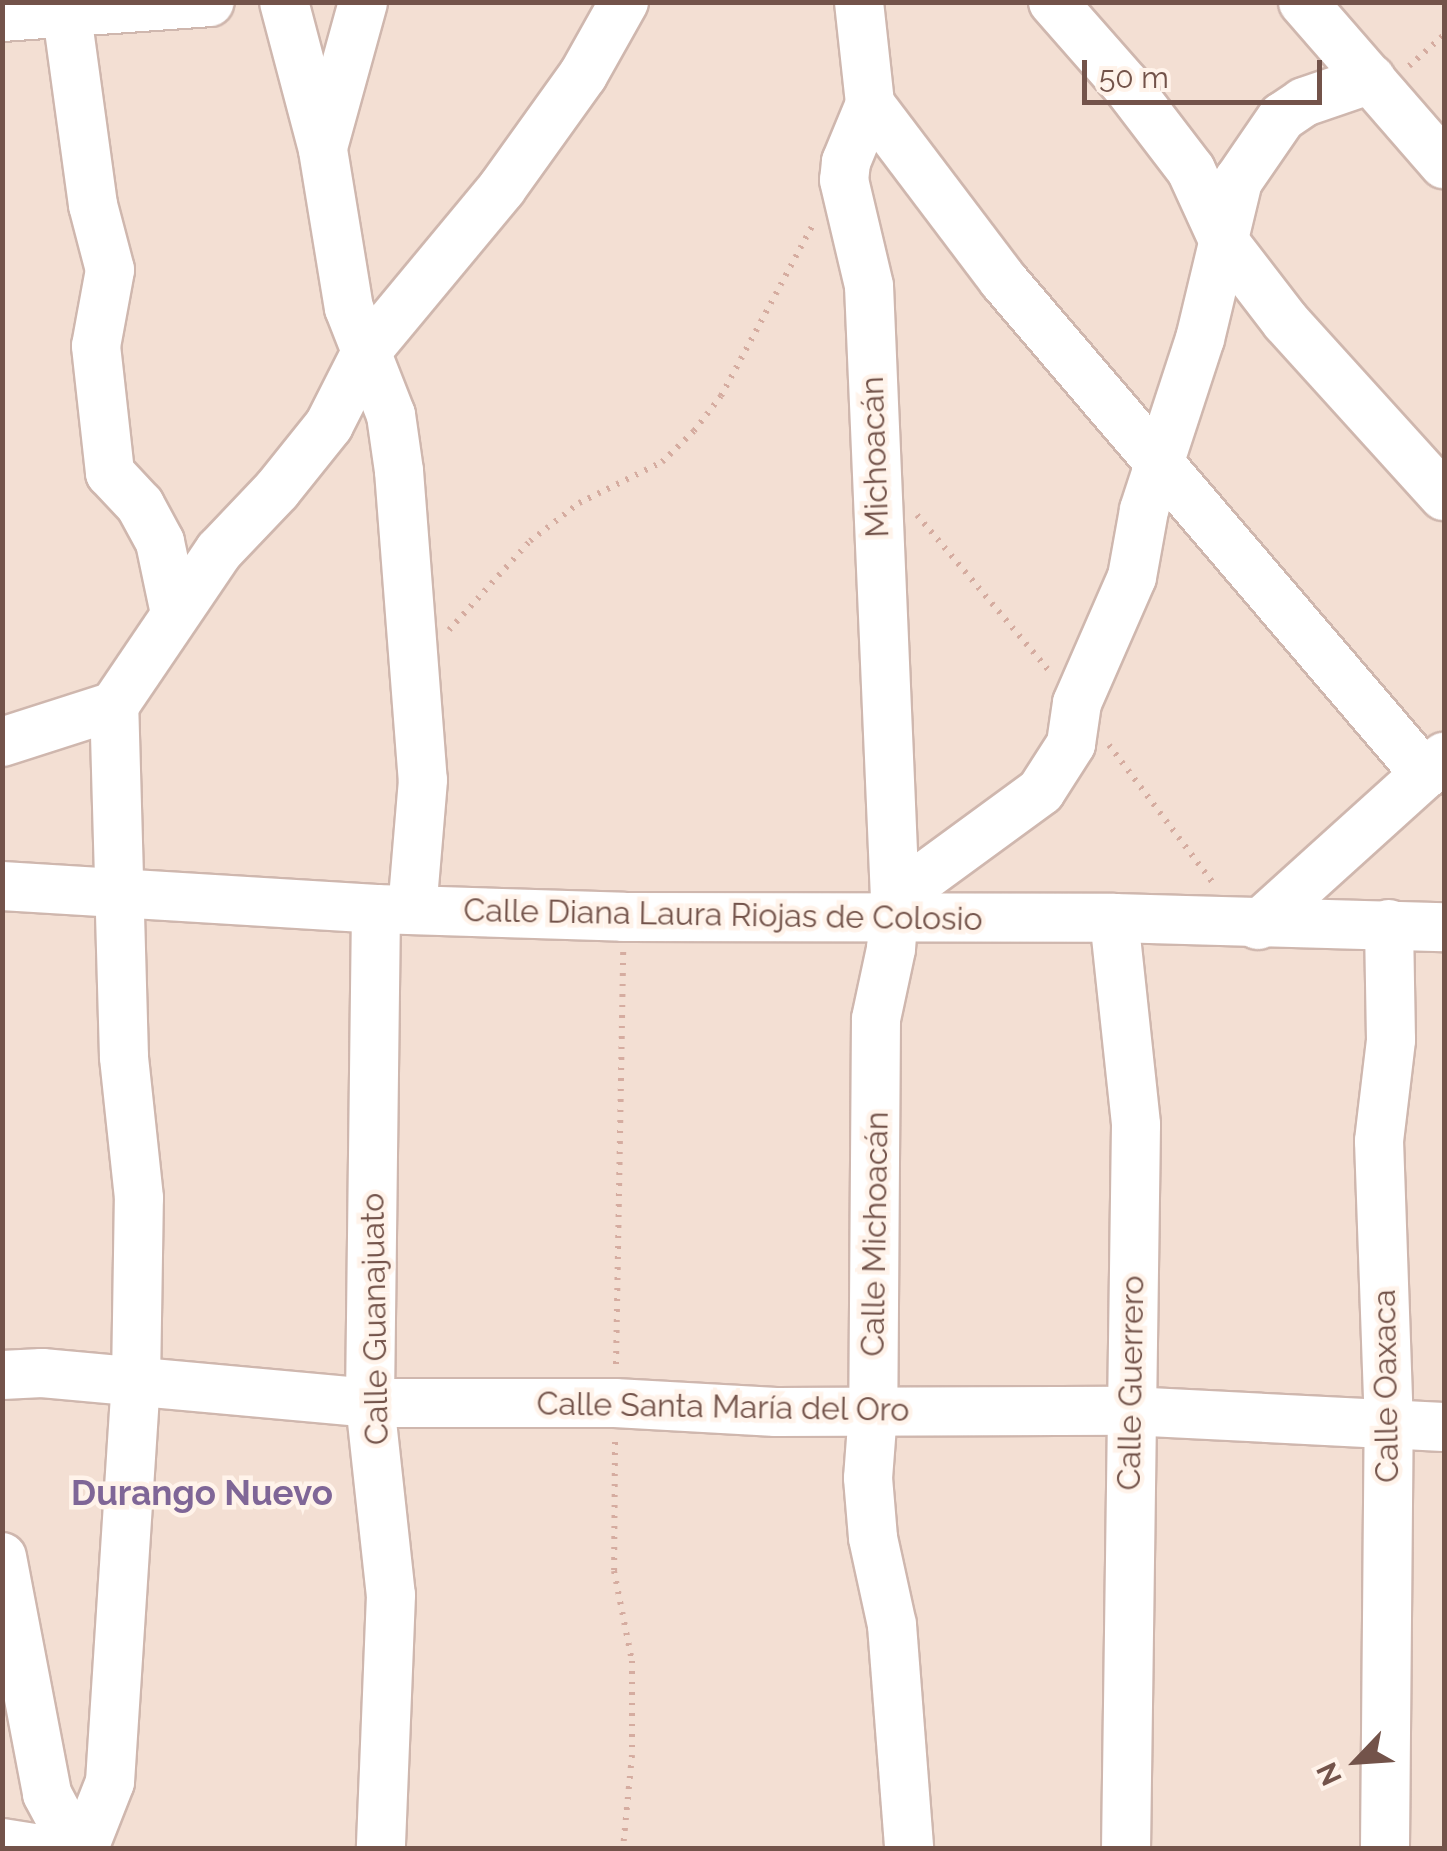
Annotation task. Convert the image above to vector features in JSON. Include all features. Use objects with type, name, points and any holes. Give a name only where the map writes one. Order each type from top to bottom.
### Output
[{"type":"street","points":[[175,613],[160,542],[140,504],[110,473],[96,346],[110,270],[34,13],[209,2]]},
{"type":"street","points":[[284,2],[323,150]]},
{"type":"street","points":[[323,150],[363,2]]},
{"type":"street","points":[[84,1848],[110,1782],[136,1382],[139,1198],[124,1057],[114,706],[218,551],[276,490],[329,425],[366,352],[502,188],[583,76],[624,2]]},
{"type":"street","name":"Michoacán","points":[[859,2],[870,104],[846,162],[844,180],[868,286],[894,908]]},
{"type":"street","points":[[1053,2],[1126,85],[1192,170],[1223,240],[1286,322],[1444,496]]},
{"type":"street","points":[[1303,2],[1444,164]]},
{"type":"street","points":[[894,908],[1041,791],[1071,744],[1076,703],[1132,577],[1144,510],[1200,339],[1238,182],[1282,117],[1304,102],[1376,84]]},
{"type":"street","points":[[870,104],[1003,280],[1160,462],[1435,766],[1258,925]]},
{"type":"street","name":"Calle Guanajuato","points":[[323,150],[334,241],[349,308],[391,415],[416,666],[422,780],[394,910],[370,1403],[391,1594],[381,1848]]},
{"type":"street","points":[[2,742],[114,706]]},
{"type":"street","name":"Calle Diana Laura Riojas de Colosio","points":[[2,886],[394,910],[894,908],[1258,925],[1389,924],[1444,928]]},
{"type":"street","name":"Calle Michoacán","points":[[894,908],[876,1019],[873,1412],[868,1478],[872,1538],[892,1625],[898,1747],[909,1848]]},
{"type":"street","name":"Calle Guerrero","points":[[1114,918],[1136,1126],[1129,1411],[1126,1848]]},
{"type":"street","name":"Calle Oaxaca","points":[[1385,1848],[1389,1426],[1379,1141],[1391,1040],[1389,924]]},
{"type":"street","name":"Calle Santa María del Oro","points":[[2,1376],[42,1373],[370,1403],[615,1403],[776,1412],[1129,1411],[1444,1427]]},
{"type":"street","points":[[2,1557],[47,1794],[76,1848]]},
{"type":"street","points":[[2,1843],[34,1848]]},
{"type":"path","points":[[1376,84],[1444,35]]},
{"type":"path","points":[[416,666],[530,541],[579,503],[662,462],[694,431],[722,396],[846,162]]},
{"type":"shaded area","points":[[3,3],[1444,3],[1444,1848],[3,1848]]},
{"type":"district","name":"Durango Nuevo","points":[[202,1493]]}]
